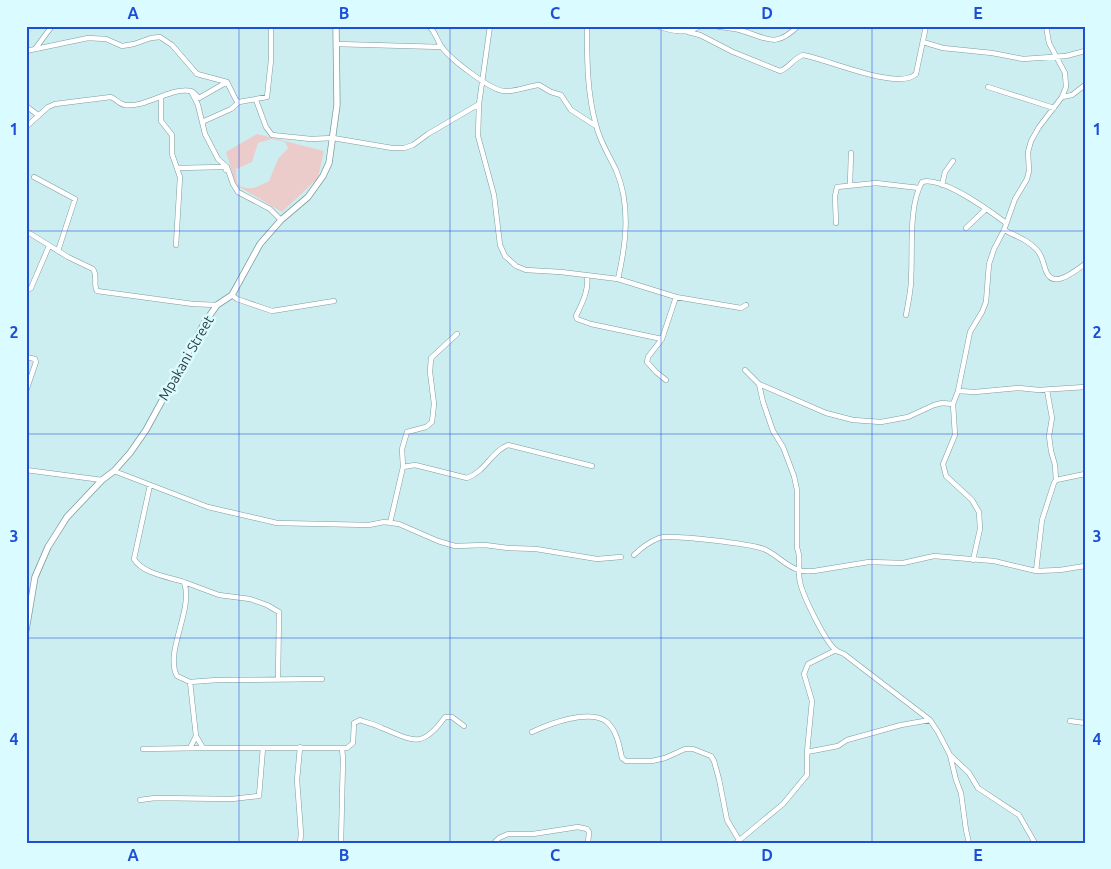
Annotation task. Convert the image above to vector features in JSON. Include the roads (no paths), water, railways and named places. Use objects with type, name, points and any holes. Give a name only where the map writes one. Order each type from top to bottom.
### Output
[{"type":"street","points":[[35,50],[52,26]]},
{"type":"street","points":[[202,122],[231,109],[239,102],[267,97],[271,60],[271,26]]},
{"type":"street","name":"Mpakani Street","points":[[26,630],[35,577],[48,547],[67,517],[102,480],[114,471],[146,430],[205,322],[217,305],[232,295],[260,244],[281,220],[308,197],[323,176],[328,163],[333,138],[337,105],[336,26]]},
{"type":"street","points":[[428,26],[435,32],[442,47],[459,64],[496,89],[502,91],[539,85],[561,95],[571,110],[596,126]]},
{"type":"street","points":[[490,26],[478,136],[494,195],[500,245],[505,256],[516,266],[526,270],[618,279],[676,298],[741,308],[746,305]]},
{"type":"street","points":[[588,26],[587,70],[596,126],[603,147],[616,171],[622,190],[626,237],[618,279]]},
{"type":"street","points":[[657,26],[674,31],[700,34],[739,55],[780,71],[803,55],[878,77],[904,79],[916,74],[926,26]]},
{"type":"street","points":[[688,32],[700,26]]},
{"type":"street","points":[[716,26],[732,28],[773,41],[783,38],[798,26]]},
{"type":"street","points":[[972,560],[980,529],[979,512],[972,500],[946,476],[943,464],[955,435],[953,404],[958,391],[970,332],[986,302],[989,264],[1004,230],[1014,200],[1027,179],[1030,142],[1062,97],[1066,87],[1067,79],[1049,43],[1046,26]]},
{"type":"street","points":[[26,51],[88,38],[106,39],[122,46],[160,37],[172,45],[197,74],[226,82],[239,102]]},
{"type":"street","points":[[923,42],[943,48],[992,53],[1023,59],[1066,56],[1085,51]]},
{"type":"street","points":[[336,44],[442,47]]},
{"type":"street","points":[[26,127],[48,107],[55,104],[111,97],[122,105],[126,105],[161,97],[182,89],[191,90],[199,98],[226,82]]},
{"type":"street","points":[[1062,97],[1072,95],[1085,85]]},
{"type":"street","points":[[988,86],[1054,108]]},
{"type":"street","points":[[191,90],[198,105],[205,134],[218,159],[227,167],[238,192],[258,201],[281,220]]},
{"type":"street","points":[[161,97],[161,121],[172,135],[172,154],[178,168],[180,183],[176,245]]},
{"type":"street","points":[[256,100],[266,127],[272,135],[303,139],[333,138],[392,148],[408,147],[480,104]]},
{"type":"street","points":[[26,106],[38,115]]},
{"type":"street","points":[[850,185],[851,153]]},
{"type":"street","points":[[942,185],[946,171],[953,161]]},
{"type":"street","points":[[178,168],[225,167],[231,186],[239,195]]},
{"type":"street","points":[[34,177],[75,199],[58,251]]},
{"type":"street","points":[[906,315],[912,280],[912,220],[920,184],[925,181],[942,185],[973,199],[1006,223]]},
{"type":"street","points":[[836,223],[836,188],[840,186],[876,183],[919,188]]},
{"type":"street","points":[[966,228],[986,210]]},
{"type":"street","points":[[1004,230],[1020,237],[1037,250],[1043,258],[1047,274],[1053,279],[1064,278],[1085,264]]},
{"type":"street","points":[[26,232],[94,270],[96,273],[97,291],[183,303],[217,305]]},
{"type":"street","points":[[26,291],[31,288],[49,246]]},
{"type":"street","points":[[587,276],[588,284],[576,316],[578,319],[592,324],[662,339]]},
{"type":"street","points":[[232,295],[237,299],[272,312],[334,301]]},
{"type":"street","points":[[666,380],[647,362],[648,357],[662,339],[676,298]]},
{"type":"street","points":[[390,523],[403,466],[402,449],[407,432],[426,427],[432,422],[434,404],[430,372],[431,358],[458,334]]},
{"type":"street","points":[[26,357],[35,359],[36,362],[26,391]]},
{"type":"street","points":[[745,370],[759,384],[826,413],[852,420],[881,422],[908,417],[942,403],[953,404]]},
{"type":"street","points":[[759,384],[763,402],[774,431],[783,447],[794,476],[797,490],[797,548],[801,557],[798,570],[800,585],[813,616],[836,650],[844,654],[930,720],[950,755],[960,792],[969,843]]},
{"type":"street","points":[[958,391],[994,391],[1019,388],[1047,390],[1085,387]]},
{"type":"street","points":[[1036,571],[1042,520],[1056,480],[1050,436],[1052,418],[1047,390]]},
{"type":"street","points":[[403,466],[415,465],[467,478],[481,470],[501,447],[508,445],[592,466]]},
{"type":"street","points":[[26,470],[102,480]]},
{"type":"street","points":[[114,471],[208,507],[277,523],[343,525],[390,523],[399,524],[438,541],[456,546],[485,545],[536,549],[597,559],[621,557]]},
{"type":"street","points":[[1056,480],[1085,474]]},
{"type":"street","points":[[150,485],[134,559],[137,564],[143,568],[220,595],[250,599],[279,612],[278,679]]},
{"type":"street","points":[[634,556],[644,546],[660,538],[679,537],[764,549],[798,570],[814,571],[869,562],[903,563],[934,556],[994,561],[1036,571],[1085,566]]},
{"type":"street","points":[[184,582],[186,597],[174,669],[177,676],[190,682],[322,679]]},
{"type":"street","points":[[532,732],[548,724],[566,719],[598,718],[608,723],[615,732],[622,758],[626,761],[652,761],[666,758],[685,749],[693,749],[704,753],[714,761],[727,820],[738,841],[783,804],[807,776],[812,701],[804,674],[808,664],[836,650]]},
{"type":"street","points":[[190,682],[196,736],[203,748]]},
{"type":"street","points":[[143,749],[347,748],[351,746],[353,739],[354,723],[360,720],[414,741],[425,737],[445,717],[452,717],[464,726]]},
{"type":"street","points":[[808,752],[838,746],[847,740],[901,725],[930,720]]},
{"type":"street","points":[[1070,721],[1085,723]]},
{"type":"street","points":[[190,748],[196,736]]},
{"type":"street","points":[[140,800],[155,798],[232,800],[259,796],[263,748]]},
{"type":"street","points":[[300,748],[297,780],[300,843]]},
{"type":"street","points":[[341,843],[342,748]]},
{"type":"street","points":[[950,755],[969,773],[978,788],[1019,815],[1036,843]]},
{"type":"street","points":[[494,843],[499,838],[508,834],[533,834],[578,826],[587,829],[589,832],[588,843]]}]
